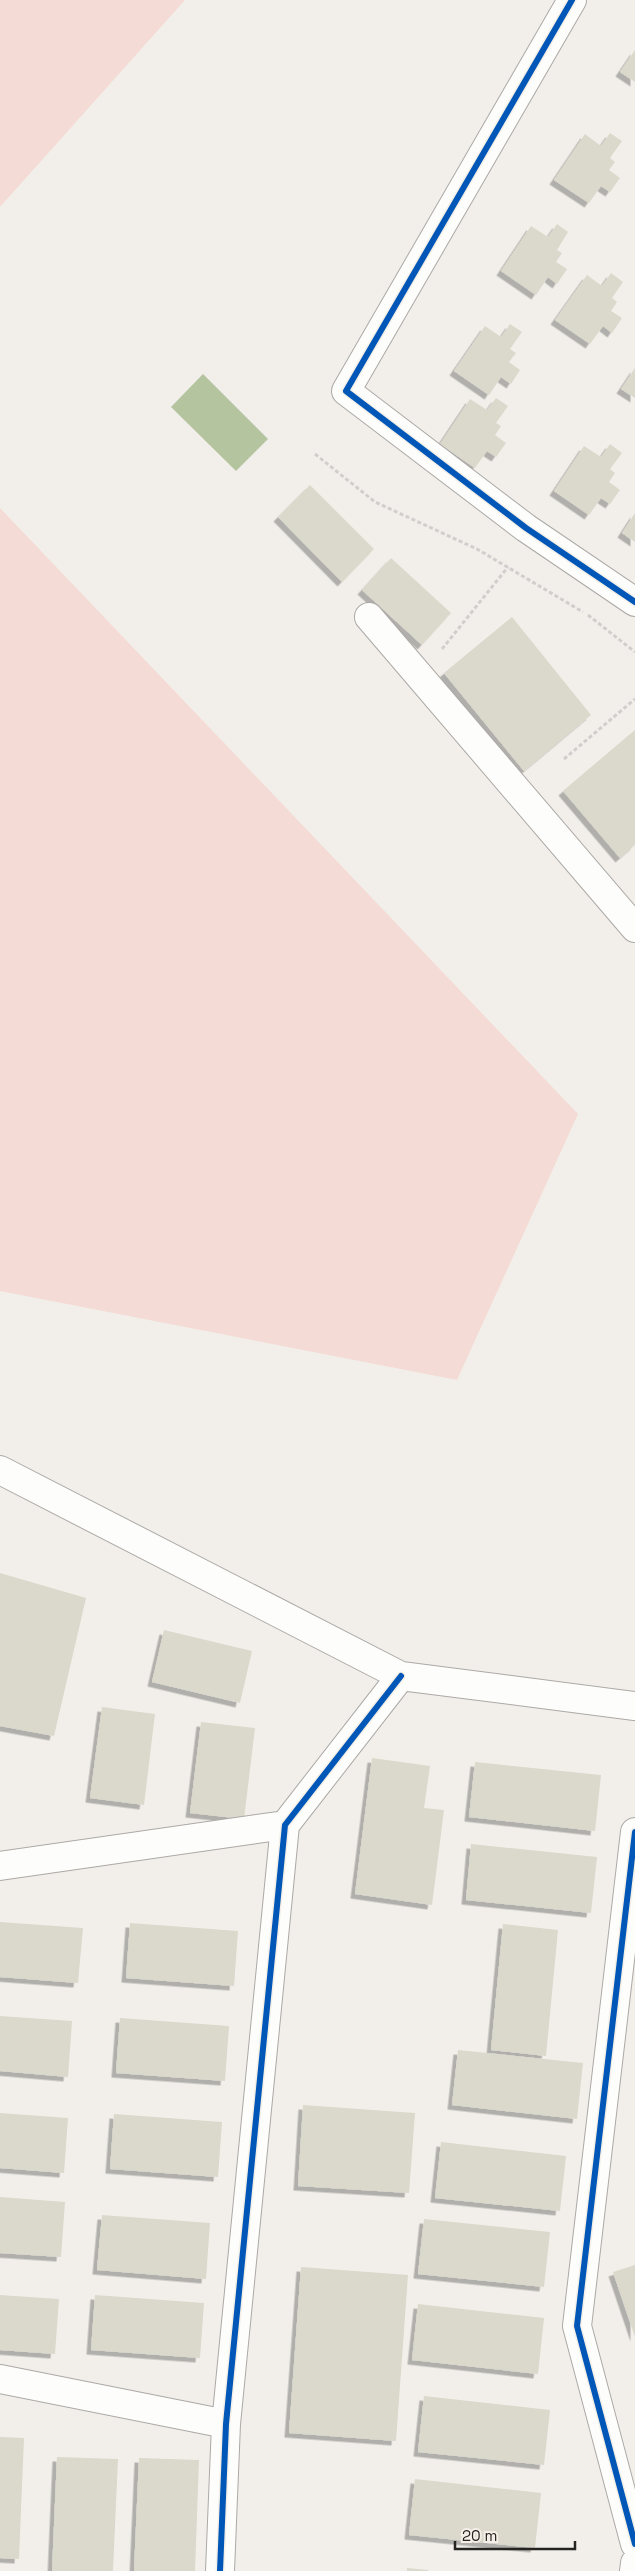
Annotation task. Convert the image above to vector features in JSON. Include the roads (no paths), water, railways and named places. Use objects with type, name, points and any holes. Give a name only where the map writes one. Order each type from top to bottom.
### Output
[{"type":"street","points":[[572,0],[346,391],[526,528],[635,602]]},
{"type":"street","points":[[369,617],[635,928]]},
{"type":"street","points":[[0,1470],[401,1676],[635,1706]]},
{"type":"street","points":[[220,2571],[226,2424],[285,1825],[401,1676]]},
{"type":"street","points":[[0,1866],[285,1825]]},
{"type":"street","points":[[635,1832],[577,2326],[635,2544]]},
{"type":"street","points":[[0,2379],[226,2424]]},
{"type":"street","points":[[634,2571],[635,2563]]}]
